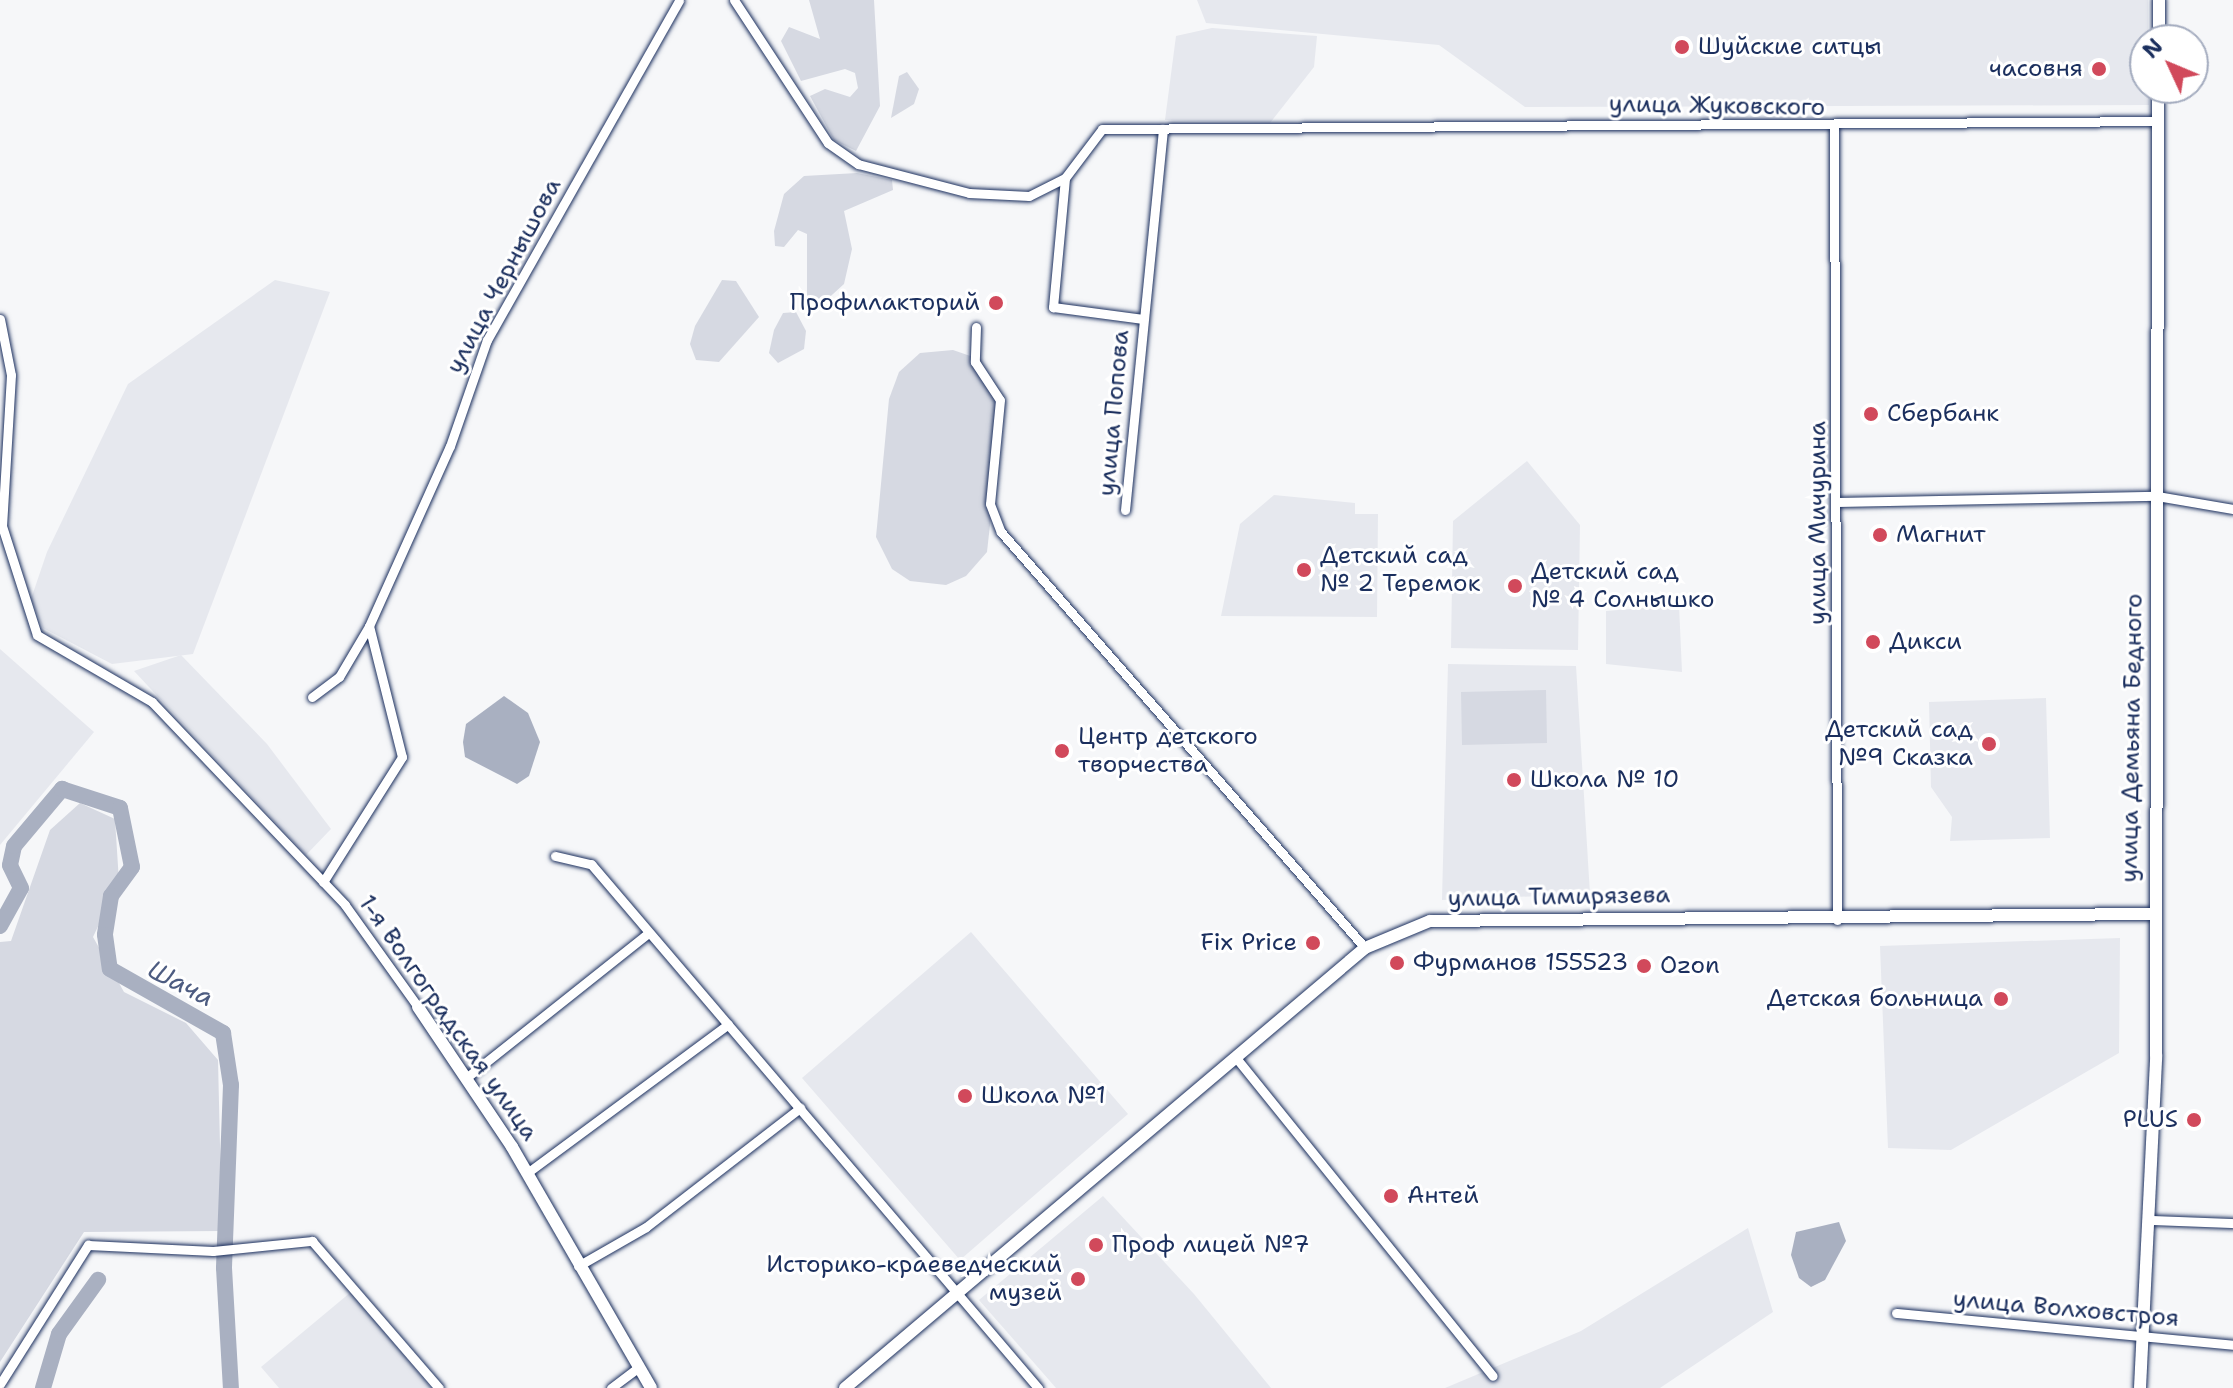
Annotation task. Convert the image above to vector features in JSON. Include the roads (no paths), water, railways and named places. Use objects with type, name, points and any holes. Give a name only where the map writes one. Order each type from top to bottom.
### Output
[{"type":"street","name":"улица Чернышова","points":[[312,697],[339,677],[369,626],[450,446],[487,340],[679,0]]},
{"type":"street","points":[[734,0],[828,143],[869,167],[969,193],[1029,196],[1065,178]]},
{"type":"street","points":[[2159,0],[2159,24]]},
{"type":"street","name":"улица Демьяна Бедного","points":[[2140,1388],[2150,1220],[2158,104]]},
{"type":"street","name":"улица Жуковского","points":[[1065,178],[1102,129],[1276,131],[1507,124],[1834,127],[2158,121]]},
{"type":"street","name":"улица Мичурина","points":[[1834,127],[1837,920]]},
{"type":"street","name":"улица Попова","points":[[1125,510],[1163,129]]},
{"type":"street","name":"улица Попова","points":[[1065,178],[1053,307],[1143,319]]},
{"type":"street","name":"1-я Волгоградская улица","points":[[0,319],[11,375],[2,526],[37,635],[152,702],[323,882],[418,1007],[466,1078],[527,1173],[651,1388]]},
{"type":"street","points":[[976,327],[975,362],[1000,400],[990,504],[1001,532],[1365,948]]},
{"type":"street","points":[[1837,502],[2157,496],[2233,509]]},
{"type":"street","points":[[323,882],[402,757],[369,626]]},
{"type":"street","points":[[555,856],[591,864],[647,934],[728,1024],[1038,1388]]},
{"type":"street","name":"улица Тимирязева","points":[[845,1388],[1365,948],[1430,921],[1475,918],[1837,920],[2151,914]]},
{"type":"street","points":[[466,1078],[647,934]]},
{"type":"street","points":[[527,1173],[728,1024]]},
{"type":"street","points":[[1237,1059],[1493,1376]]},
{"type":"street","points":[[578,1266],[646,1227],[800,1108]]},
{"type":"street","points":[[2150,1220],[2233,1223]]},
{"type":"street","points":[[0,1384],[88,1245],[213,1251],[312,1241],[439,1388]]},
{"type":"street","name":"улица Волховстроя","points":[[1896,1313],[2233,1345]]},
{"type":"street","points":[[611,1388],[638,1368]]},
{"type":"water","points":[[504,696],[528,713],[540,742],[529,776],[517,784],[465,757],[463,742],[466,724]]},
{"type":"water","points":[[1839,1222],[1846,1241],[1825,1280],[1811,1287],[1799,1278],[1791,1255],[1796,1232]]},
{"type":"waterway","name":"Шача","points":[[0,926],[21,888],[10,865],[14,846],[62,789],[120,808],[132,867],[111,896],[105,935],[110,969],[223,1033],[231,1085],[224,1268],[231,1388]]},
{"type":"waterway","points":[[43,1388],[59,1334],[98,1280]]},
{"type":"place","name":"Шуйские ситцы","points":[[1682,47]]},
{"type":"place","name":"часовня","points":[[2099,69]]},
{"type":"place","name":"Профилакторий","points":[[996,303]]},
{"type":"place","name":"Сбербанк","points":[[1871,414]]},
{"type":"place","name":"Магнит","points":[[1880,535]]},
{"type":"place","name":"Детский сад № 2 Теремок","points":[[1304,570]]},
{"type":"place","name":"Детский сад № 4 Солнышко","points":[[1515,586]]},
{"type":"place","name":"Дикси","points":[[1873,642]]},
{"type":"place","name":"Детский сад №9 Сказка","points":[[1989,744]]},
{"type":"place","name":"Центр детского творчества","points":[[1062,751]]},
{"type":"place","name":"Школа № 10","points":[[1514,780]]},
{"type":"place","name":"Fix Price","points":[[1313,943]]},
{"type":"place","name":"Фурманов 155523","points":[[1397,963]]},
{"type":"place","name":"Ozon","points":[[1644,966]]},
{"type":"place","name":"Детская больница","points":[[2001,999]]},
{"type":"place","name":"Школа №1","points":[[965,1096]]},
{"type":"place","name":"PLUS","points":[[2194,1120]]},
{"type":"place","name":"Антей","points":[[1391,1196]]},
{"type":"place","name":"Проф лицей №7","points":[[1096,1245]]},
{"type":"place","name":"Историко-краеведческий музей","points":[[1078,1279]]}]
